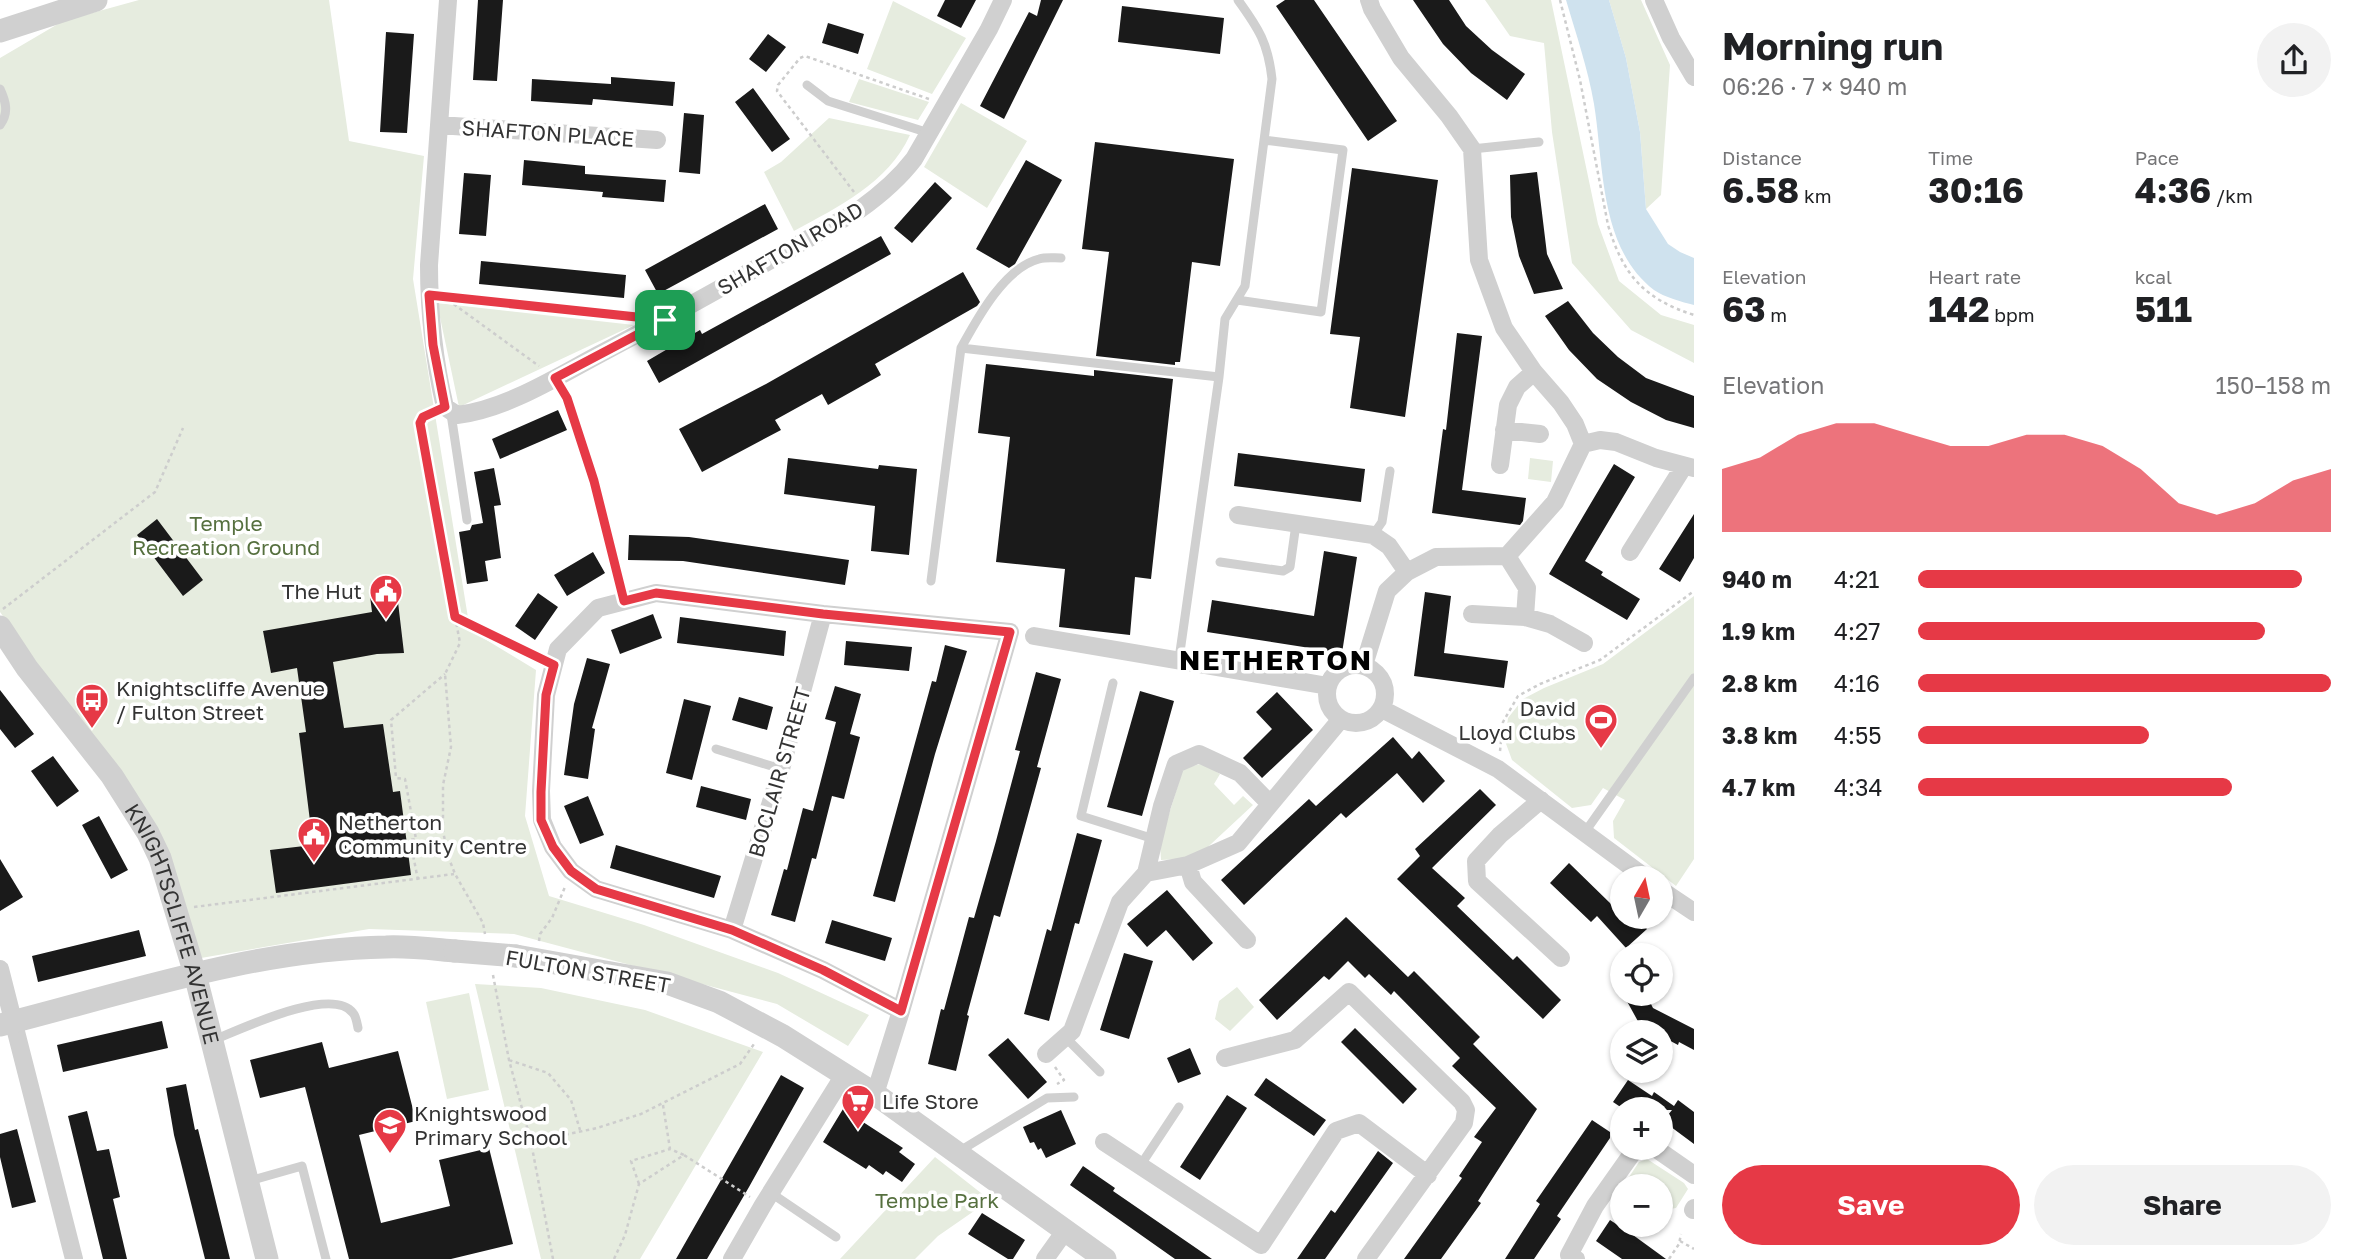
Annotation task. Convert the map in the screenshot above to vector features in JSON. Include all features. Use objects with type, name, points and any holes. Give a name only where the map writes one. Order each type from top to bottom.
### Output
[{"type":"street","points":[[1,32],[96,0]]},
{"type":"street","points":[[448,410],[433,345],[439,125],[449,0]]},
{"type":"street","name":"SHAFTON ROAD","points":[[448,410],[471,414],[502,403],[555,378],[665,320],[865,206],[901,176],[929,133],[1003,0]]},
{"type":"street","points":[[1364,666],[1387,591],[1407,572],[1436,557],[1507,556],[1555,502],[1583,444],[1561,403],[1534,372],[1504,328],[1479,260],[1472,149],[1449,116],[1401,58],[1369,0]]},
{"type":"street","points":[[1654,0],[1671,38],[1694,77]]},
{"type":"street","name":"SHAFTON PLACE","points":[[439,125],[657,140]]},
{"type":"street","points":[[1500,465],[1512,396],[1517,387],[1534,372]]},
{"type":"street","points":[[1504,430],[1541,434]]},
{"type":"street","points":[[1583,444],[1600,440],[1616,442],[1656,458],[1689,467],[1630,552]]},
{"type":"street","points":[[1238,515],[1373,535],[1389,546],[1407,572]]},
{"type":"street","points":[[1507,556],[1527,587],[1525,617]]},
{"type":"street","points":[[874,1094],[901,1011],[1010,632],[823,614],[656,593],[598,608],[558,649],[546,695],[541,820],[553,847],[571,871],[596,889],[732,930],[823,970],[901,1011]]},
{"type":"street","name":"BOCLAIR STREET","points":[[732,930],[781,769],[823,614]]},
{"type":"street","points":[[1472,614],[1525,617],[1550,624],[1584,643]]},
{"type":"street","name":"KNIGHTSCLIFFE AVENUE","points":[[0,627],[27,668],[112,776],[148,833],[160,858],[195,974],[267,1259]]},
{"type":"street","points":[[1034,636],[1328,685]]},
{"type":"street","points":[[1352,664],[1364,666],[1380,677],[1385,686],[1382,709],[1369,721],[1359,723],[1341,719],[1331,709],[1327,696],[1328,685],[1331,678],[1344,667],[1352,664]]},
{"type":"street","points":[[1382,709],[1498,769],[1630,866]]},
{"type":"street","points":[[1146,873],[1188,865],[1238,843],[1341,719]]},
{"type":"street","points":[[1046,1054],[1072,1031],[1120,902],[1146,873],[1162,806],[1176,764],[1199,754],[1240,773],[1270,804]]},
{"type":"street","points":[[1541,800],[1500,835],[1476,861],[1477,881],[1561,958]]},
{"type":"street","points":[[1188,865],[1193,882],[1247,940]]},
{"type":"street","points":[[1673,898],[1694,912]]},
{"type":"street","name":"FULTON STREET","points":[[8,1023],[195,974],[301,953],[387,947],[516,957],[667,983],[719,1002],[765,1026],[844,1075],[1105,1259]]},
{"type":"street","points":[[0,969],[8,1023],[74,1259]]},
{"type":"street","points":[[1225,1058],[1295,1040],[1349,992],[1462,1102],[1466,1110],[1464,1123],[1366,1259]]},
{"type":"street","points":[[732,1259],[844,1075]]},
{"type":"street","points":[[1104,1142],[1261,1245],[1336,1131],[1359,1123],[1428,1175]]},
{"type":"street","points":[[1570,1258],[1595,1206],[1628,1160]]},
{"type":"street","points":[[1672,1160],[1694,1175]]},
{"type":"street","points":[[1045,1259],[1065,1231]]},
{"type":"lane","points":[[1179,659],[1225,319],[1245,286],[1272,79],[1269,56],[1259,28],[1238,0]]},
{"type":"lane","points":[[807,85],[828,101],[929,133]]},
{"type":"lane","points":[[0,89],[7,105],[0,125]]},
{"type":"lane","points":[[1237,300],[1321,312],[1343,150],[1264,140]]},
{"type":"lane","points":[[1472,149],[1539,142]]},
{"type":"lane","points":[[931,580],[961,348],[978,317],[1016,272],[1038,259],[1061,258]]},
{"type":"lane","points":[[961,348],[1219,377]]},
{"type":"lane","points":[[448,410],[467,520]]},
{"type":"lane","points":[[1373,535],[1382,522],[1390,471]]},
{"type":"lane","points":[[1220,562],[1283,571],[1290,567],[1296,524]]},
{"type":"lane","points":[[1585,832],[1694,678]]},
{"type":"lane","points":[[1113,683],[1081,816],[1154,839]]},
{"type":"lane","points":[[716,749],[781,769]]},
{"type":"lane","points":[[212,1041],[279,1015],[317,1005],[347,1007],[355,1014],[358,1028]]},
{"type":"lane","points":[[1065,1037],[1100,1072]]},
{"type":"lane","points":[[956,1153],[1047,1098],[1074,1097]]},
{"type":"lane","points":[[1140,1166],[1179,1107]]},
{"type":"lane","points":[[247,1182],[302,1166],[326,1259]]},
{"type":"lane","points":[[767,1199],[836,1237]]},
{"type":"path","points":[[1560,0],[1575,56],[1608,225],[1615,247],[1628,274],[1651,297],[1694,315]]},
{"type":"path","points":[[436,295],[665,320]]},
{"type":"path","points":[[436,295],[555,378],[567,398],[594,481],[624,601]]},
{"type":"path","points":[[448,410],[423,417],[420,423],[455,617],[554,665]]},
{"type":"path","points":[[0,611],[155,492],[183,428]]},
{"type":"path","points":[[1498,769],[1503,722],[1518,695],[1600,660],[1694,591]]},
{"type":"path","points":[[418,880],[410,840],[416,839],[405,779],[396,778],[391,720],[445,674]]},
{"type":"path","points":[[540,934],[552,918],[571,871]]},
{"type":"path","points":[[176,909],[456,874]]},
{"type":"path","points":[[531,1142],[641,1114],[740,1064],[765,1026]]},
{"type":"path","points":[[509,1060],[548,1073],[571,1100],[581,1131]]},
{"type":"path","points":[[663,1103],[670,1149]]},
{"type":"path","points":[[614,1259],[625,1235],[639,1184],[631,1161],[670,1149],[767,1199]]},
{"type":"path","points":[[639,1184],[684,1155]]},
{"type":"path","points":[[1669,1259],[1680,1241],[1681,1234]]},
{"type":"path","points":[[1680,1241],[1694,1249]]},
{"type":"green space","name":"Temple Recreation Ground","points":[[139,0],[329,0],[349,141],[424,156],[413,279],[470,630],[536,670],[525,816],[549,896],[644,925],[778,973],[869,1015],[848,1046],[777,1004],[514,934],[369,929],[201,958],[160,832],[0,612],[0,58],[63,21]]},
{"type":"green space","points":[[1485,0],[1551,0],[1598,224],[1619,281],[1661,315],[1694,325],[1694,363],[1631,330],[1572,263],[1552,132],[1544,43],[1510,36]]},
{"type":"green space","points":[[1609,0],[1641,0],[1670,65],[1661,195],[1646,209],[1640,132],[1626,58]]},
{"type":"green space","points":[[893,1],[966,38],[932,94],[867,69]]},
{"type":"green space","points":[[859,79],[929,102],[918,120],[849,102]]},
{"type":"green space","points":[[961,103],[1027,141],[987,208],[924,167]]},
{"type":"green space","points":[[829,118],[910,135],[901,152],[875,180],[844,203],[794,231],[764,172],[781,162]]},
{"type":"green space","points":[[437,303],[634,325],[459,407]]},
{"type":"green space","points":[[1530,458],[1553,461],[1551,482],[1528,479]]},
{"type":"green space","name":"David Lloyd Clubs","points":[[1694,596],[1694,859],[1676,886],[1673,884],[1673,866],[1650,866],[1614,838],[1613,821],[1625,800],[1603,788],[1591,805],[1572,808],[1512,760],[1505,741],[1508,718],[1523,699],[1603,664]]},
{"type":"green space","points":[[1203,763],[1220,774],[1214,784],[1234,805],[1243,796],[1253,805],[1196,858],[1161,860],[1160,843],[1183,769]]},
{"type":"green space","points":[[475,984],[541,988],[645,1010],[763,1052],[640,1259],[541,1259]]},
{"type":"green space","points":[[1237,987],[1254,1007],[1230,1031],[1215,1019],[1219,1001]]},
{"type":"green space","points":[[469,993],[489,1090],[447,1099],[426,1002]]},
{"type":"green space","name":"Temple Park","points":[[935,1157],[990,1200],[938,1236],[915,1259],[840,1259]]},
{"type":"green space","points":[[1649,1160],[1670,1174],[1631,1174],[1639,1162]]},
{"type":"green space","points":[[1673,1176],[1688,1189],[1673,1208]]},
{"type":"water","points":[[1566,0],[1609,0],[1626,58],[1640,132],[1646,209],[1668,244],[1694,258],[1694,305],[1654,290],[1636,272],[1613,229],[1591,91]]},
{"type":"building","points":[[478,0],[503,0],[497,81],[473,80]]},
{"type":"building","points":[[945,0],[976,0],[961,28],[937,16]]},
{"type":"building","points":[[1041,0],[1063,0],[1004,119],[980,106],[1029,12],[1037,16]]},
{"type":"building","points":[[1285,0],[1314,0],[1397,121],[1368,141],[1276,6]]},
{"type":"building","points":[[1413,0],[1449,0],[1466,26],[1492,50],[1525,74],[1507,100],[1471,73],[1443,44]]},
{"type":"building","points":[[1122,6],[1224,18],[1220,54],[1118,42]]},
{"type":"building","points":[[828,23],[864,34],[858,54],[822,43]]},
{"type":"building","points":[[386,32],[414,34],[407,133],[380,132]]},
{"type":"building","points":[[768,34],[786,47],[766,72],[749,59]]},
{"type":"building","points":[[611,77],[675,82],[673,106],[593,99],[592,105],[531,101],[532,79],[611,84]]},
{"type":"building","points":[[753,88],[790,139],[772,152],[735,102]]},
{"type":"building","points":[[684,113],[704,115],[700,174],[679,172]]},
{"type":"building","points":[[1095,142],[1234,159],[1220,266],[1192,262],[1180,362],[1175,362],[1175,365],[1096,356],[1109,252],[1082,249]]},
{"type":"building","points":[[524,160],[585,166],[585,174],[666,180],[664,202],[602,197],[603,192],[522,185]]},
{"type":"building","points":[[1026,160],[1062,180],[1015,264],[1009,268],[976,249]]},
{"type":"building","points":[[1352,168],[1438,180],[1405,417],[1350,408],[1360,337],[1330,334]]},
{"type":"building","points":[[1537,172],[1547,254],[1563,289],[1534,294],[1519,256],[1511,217],[1510,175]]},
{"type":"building","points":[[464,173],[491,175],[486,236],[459,234]]},
{"type":"building","points":[[935,182],[952,198],[912,243],[894,228]]},
{"type":"building","points":[[765,204],[778,229],[658,294],[645,270]]},
{"type":"building","points":[[881,236],[891,254],[659,383],[647,361],[700,330],[702,334]]},
{"type":"building","points":[[481,261],[626,275],[624,298],[479,284]]},
{"type":"building","points":[[963,272],[980,302],[977,306],[875,364],[881,375],[828,405],[822,394],[775,420],[781,430],[702,472],[679,429],[766,384]]},
{"type":"building","points":[[1568,301],[1593,333],[1618,357],[1646,378],[1694,396],[1694,428],[1666,420],[1631,402],[1597,379],[1569,350],[1545,316]]},
{"type":"building","points":[[1457,333],[1482,336],[1462,490],[1526,498],[1520,525],[1432,513],[1443,429],[1446,430]]},
{"type":"building","points":[[986,364],[1094,376],[1094,370],[1173,379],[1151,579],[1135,577],[1130,635],[1059,627],[1065,569],[996,562],[1010,437],[978,433]]},
{"type":"building","points":[[558,410],[567,430],[500,459],[492,439]]},
{"type":"building","points":[[1238,453],[1365,469],[1361,502],[1234,486]]},
{"type":"building","points":[[788,458],[878,469],[879,465],[917,469],[909,555],[871,551],[875,506],[784,494]]},
{"type":"building","points":[[1614,464],[1635,477],[1585,561],[1603,572],[1601,575],[1640,599],[1627,620],[1549,574]]},
{"type":"building","points":[[494,468],[501,505],[494,506],[501,558],[485,561],[488,581],[467,584],[459,532],[483,523],[474,472]]},
{"type":"building","points":[[1694,514],[1694,558],[1680,582],[1659,569]]},
{"type":"building","points":[[157,519],[203,580],[183,596],[137,535]]},
{"type":"building","points":[[629,535],[689,537],[849,560],[845,585],[683,561],[628,560]]},
{"type":"building","points":[[1324,551],[1357,557],[1342,653],[1207,632],[1212,600],[1314,616]]},
{"type":"building","points":[[593,552],[605,573],[567,596],[554,575]]},
{"type":"building","points":[[396,585],[404,653],[377,654],[333,662],[344,728],[383,724],[393,792],[400,791],[411,875],[276,893],[270,850],[313,845],[299,733],[306,732],[297,668],[271,673],[263,631],[372,612],[369,588]]},
{"type":"building","points":[[1425,592],[1451,596],[1444,653],[1508,661],[1504,688],[1414,676]]},
{"type":"building","points":[[538,593],[558,607],[535,640],[515,626]]},
{"type":"building","points":[[653,614],[662,638],[620,654],[611,630]]},
{"type":"building","points":[[680,617],[786,631],[784,656],[677,643]]},
{"type":"building","points":[[846,641],[912,647],[909,671],[844,665]]},
{"type":"building","points":[[945,645],[967,651],[935,754],[895,902],[873,896],[932,681],[936,682]]},
{"type":"building","points":[[587,658],[610,664],[592,728],[595,729],[588,779],[564,775],[574,704]]},
{"type":"building","points":[[1036,672],[1061,679],[1037,767],[1041,768],[1000,917],[994,915],[967,1015],[969,1016],[956,1071],[928,1064],[941,1009],[944,1010],[969,917],[974,918],[996,841],[1020,751],[1015,750]]},
{"type":"building","points":[[835,686],[861,694],[850,734],[860,737],[844,799],[832,796],[816,859],[812,858],[795,922],[771,915],[784,869],[787,870],[803,808],[813,811],[836,722],[825,719]]},
{"type":"building","points":[[0,690],[34,734],[15,748],[0,729]]},
{"type":"building","points":[[1140,691],[1174,701],[1142,816],[1107,807]]},
{"type":"building","points":[[1277,692],[1313,730],[1262,778],[1243,758],[1272,729],[1256,712]]},
{"type":"building","points":[[739,697],[773,707],[767,730],[732,720]]},
{"type":"building","points":[[684,699],[711,706],[692,780],[666,773]]},
{"type":"building","points":[[1393,737],[1412,759],[1419,751],[1445,781],[1423,803],[1397,773],[1346,818],[1341,813],[1244,905],[1221,880],[1309,799],[1316,806]]},
{"type":"building","points":[[53,756],[79,791],[57,807],[31,771]]},
{"type":"building","points":[[701,786],[751,799],[746,820],[696,807]]},
{"type":"building","points":[[1480,789],[1496,805],[1432,868],[1465,898],[1457,906],[1513,960],[1517,956],[1561,1000],[1543,1019],[1397,879],[1420,856],[1415,849]]},
{"type":"building","points":[[588,796],[604,835],[580,844],[564,806]]},
{"type":"building","points":[[99,816],[128,870],[111,879],[82,825]]},
{"type":"building","points":[[1077,833],[1102,840],[1079,924],[1075,923],[1049,1021],[1024,1014],[1047,929],[1051,931]]},
{"type":"building","points":[[616,845],[721,876],[714,898],[610,868]]},
{"type":"building","points":[[0,859],[23,897],[0,911]]},
{"type":"building","points":[[1569,863],[1610,903],[1610,929],[1647,929],[1632,943],[1621,943],[1597,916],[1591,922],[1550,883]]},
{"type":"building","points":[[1167,890],[1213,943],[1193,961],[1166,930],[1147,947],[1127,924]]},
{"type":"building","points":[[1346,917],[1408,977],[1414,971],[1480,1037],[1473,1044],[1537,1109],[1478,1201],[1481,1203],[1441,1259],[1404,1259],[1462,1178],[1459,1176],[1482,1142],[1474,1137],[1496,1108],[1452,1066],[1460,1058],[1394,991],[1391,995],[1369,974],[1365,978],[1348,961],[1329,980],[1324,976],[1277,1020],[1259,1000]]},
{"type":"building","points":[[832,920],[892,938],[885,961],[825,943]]},
{"type":"building","points":[[139,930],[146,956],[38,982],[32,956]]},
{"type":"building","points":[[1124,953],[1153,961],[1129,1039],[1100,1030]]},
{"type":"building","points":[[1630,1006],[1652,1006],[1694,1029],[1694,1050],[1679,1042],[1678,1045],[1673,1042],[1673,1020],[1637,1020]]},
{"type":"building","points":[[162,1021],[168,1048],[63,1072],[57,1045]]},
{"type":"building","points":[[1355,1028],[1417,1089],[1403,1104],[1341,1042]]},
{"type":"building","points":[[1008,1038],[1047,1082],[1028,1099],[988,1055]]},
{"type":"building","points":[[322,1042],[329,1068],[398,1051],[416,1121],[359,1135],[381,1223],[450,1206],[439,1160],[489,1148],[513,1244],[451,1259],[349,1259],[305,1087],[260,1098],[250,1060]]},
{"type":"building","points":[[1190,1048],[1201,1074],[1178,1083],[1167,1058]]},
{"type":"building","points":[[781,1075],[804,1088],[749,1187],[707,1259],[676,1259]]},
{"type":"building","points":[[1266,1078],[1326,1120],[1314,1136],[1254,1095]]},
{"type":"building","points":[[1626,1083],[1632,1083],[1652,1096],[1654,1092],[1661,1097],[1616,1097]]},
{"type":"building","points":[[186,1084],[195,1130],[198,1129],[230,1259],[205,1259],[174,1135],[166,1088]]},
{"type":"building","points":[[1227,1095],[1247,1108],[1200,1180],[1180,1167]]},
{"type":"building","points":[[1678,1100],[1694,1112],[1694,1144],[1673,1128],[1673,1105]]},
{"type":"building","points":[[843,1109],[903,1148],[899,1152],[915,1164],[902,1182],[886,1171],[883,1175],[869,1165],[866,1169],[823,1142]]},
{"type":"building","points":[[1061,1110],[1076,1144],[1046,1158],[1041,1148],[1038,1150],[1034,1142],[1030,1143],[1023,1127]]},
{"type":"building","points":[[87,1111],[97,1151],[109,1149],[120,1197],[113,1199],[127,1259],[103,1259],[68,1116]]},
{"type":"building","points":[[1592,1120],[1610,1132],[1610,1138],[1557,1216],[1561,1219],[1534,1259],[1505,1259],[1540,1204],[1536,1201]]},
{"type":"building","points":[[17,1129],[36,1202],[12,1208],[0,1157],[0,1134]]},
{"type":"building","points":[[1378,1151],[1393,1163],[1325,1259],[1297,1259],[1331,1210],[1335,1213]]},
{"type":"building","points":[[1083,1166],[1115,1188],[1113,1191],[1212,1259],[1175,1259],[1070,1185]]},
{"type":"building","points":[[982,1213],[1025,1240],[1013,1259],[1008,1259],[968,1234]]},
{"type":"building","points":[[1610,1220],[1610,1237],[1636,1237],[1666,1259],[1622,1259],[1596,1241]]},
{"type":"place","name":"The Hut","points":[[386,621]]},
{"type":"place","name":"Knightscliffe Avenue / Fulton Street","points":[[92,730]]},
{"type":"place","name":"David Lloyd Clubs","points":[[1601,750]]},
{"type":"place","name":"Netherton Community Centre","points":[[314,864]]},
{"type":"place","name":"Life Store","points":[[858,1131]]},
{"type":"place","name":"Knightswood Primary School","points":[[390,1155]]},
{"type":"district","name":"NETHERTON","points":[[1276,659]]},
{"type":"route","points":[[429,295],[665,320],[555,378],[567,398],[594,481],[624,601],[656,593],[823,614],[1010,632],[901,1011],[823,970],[732,930],[596,889],[571,871],[553,847],[541,820],[546,695],[554,665],[455,617],[420,423],[423,417],[445,407],[433,345],[429,295]]}]
